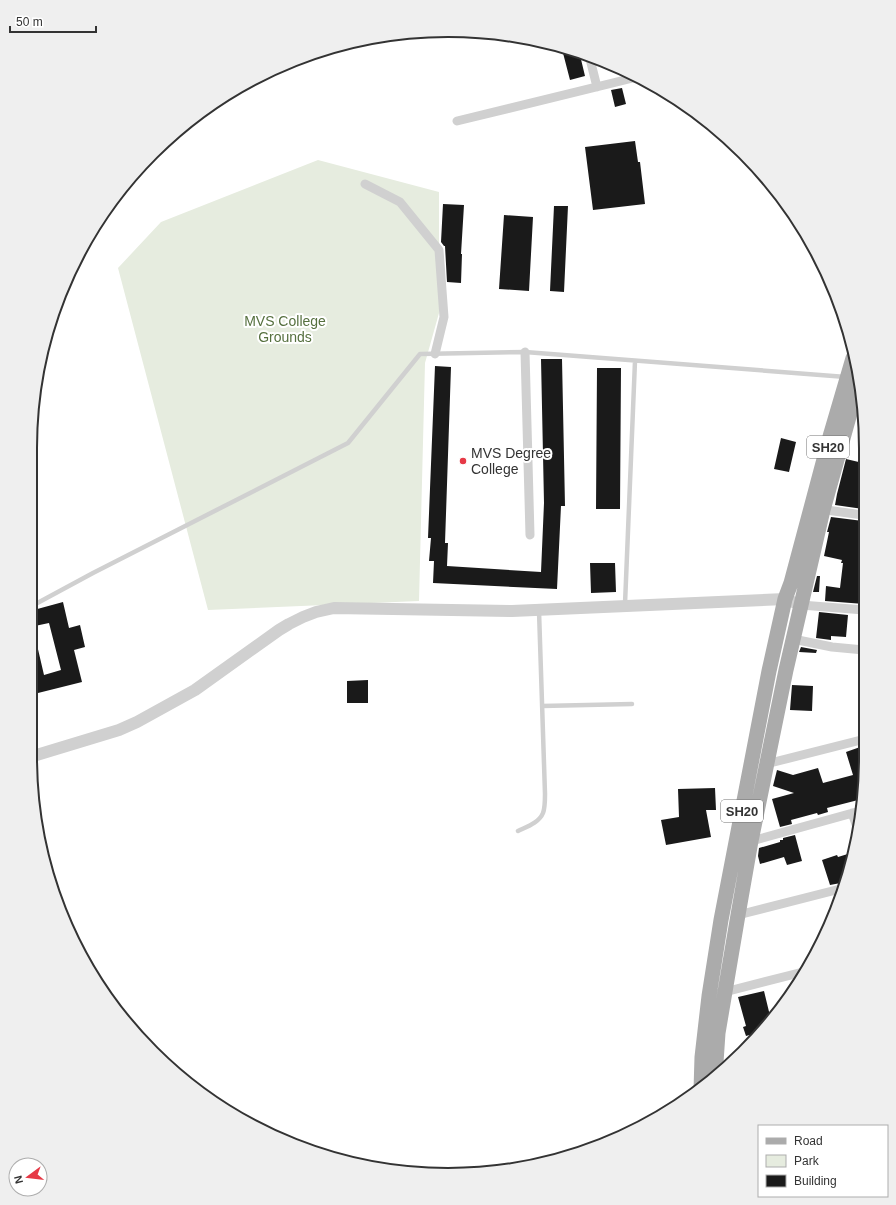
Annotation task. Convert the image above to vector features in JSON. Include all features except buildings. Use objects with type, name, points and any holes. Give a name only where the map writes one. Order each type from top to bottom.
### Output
[{"type":"main road","name":"SH20","points":[[716,1069],[718,1033],[751,841],[766,764],[801,605],[831,434],[853,380]]},
{"type":"main road","name":"SH20","points":[[701,1080],[702,1057],[709,996],[735,845],[785,599],[817,508]]},
{"type":"street","points":[[591,63],[597,87]]},
{"type":"street","points":[[457,121],[630,79]]},
{"type":"street","points":[[365,184],[400,202],[439,250],[444,317],[435,354]]},
{"type":"street","points":[[525,352],[530,535]]},
{"type":"street","points":[[817,508],[859,514]]},
{"type":"street","points":[[37,755],[119,730],[137,722],[195,690],[279,630],[303,617],[334,608],[512,611],[785,599],[801,605],[859,610]]},
{"type":"street","points":[[793,639],[832,647],[859,650]]},
{"type":"street","points":[[766,764],[859,741]]},
{"type":"street","points":[[735,845],[855,812]]},
{"type":"street","points":[[738,915],[837,890]]},
{"type":"street","points":[[709,996],[798,972]]},
{"type":"lane","points":[[37,603],[93,573],[348,443],[420,354],[525,352],[853,379]]},
{"type":"lane","points":[[625,606],[636,361]]},
{"type":"lane","points":[[518,831],[533,824],[542,817],[544,812],[545,794],[539,610]]},
{"type":"lane","points":[[542,706],[632,704]]},
{"type":"green space","name":"MVS College Grounds","points":[[318,160],[439,192],[439,313],[425,363],[419,601],[208,610],[118,268],[161,222]]},
{"type":"place","name":"MVS Degree College","points":[[463,461]]}]
